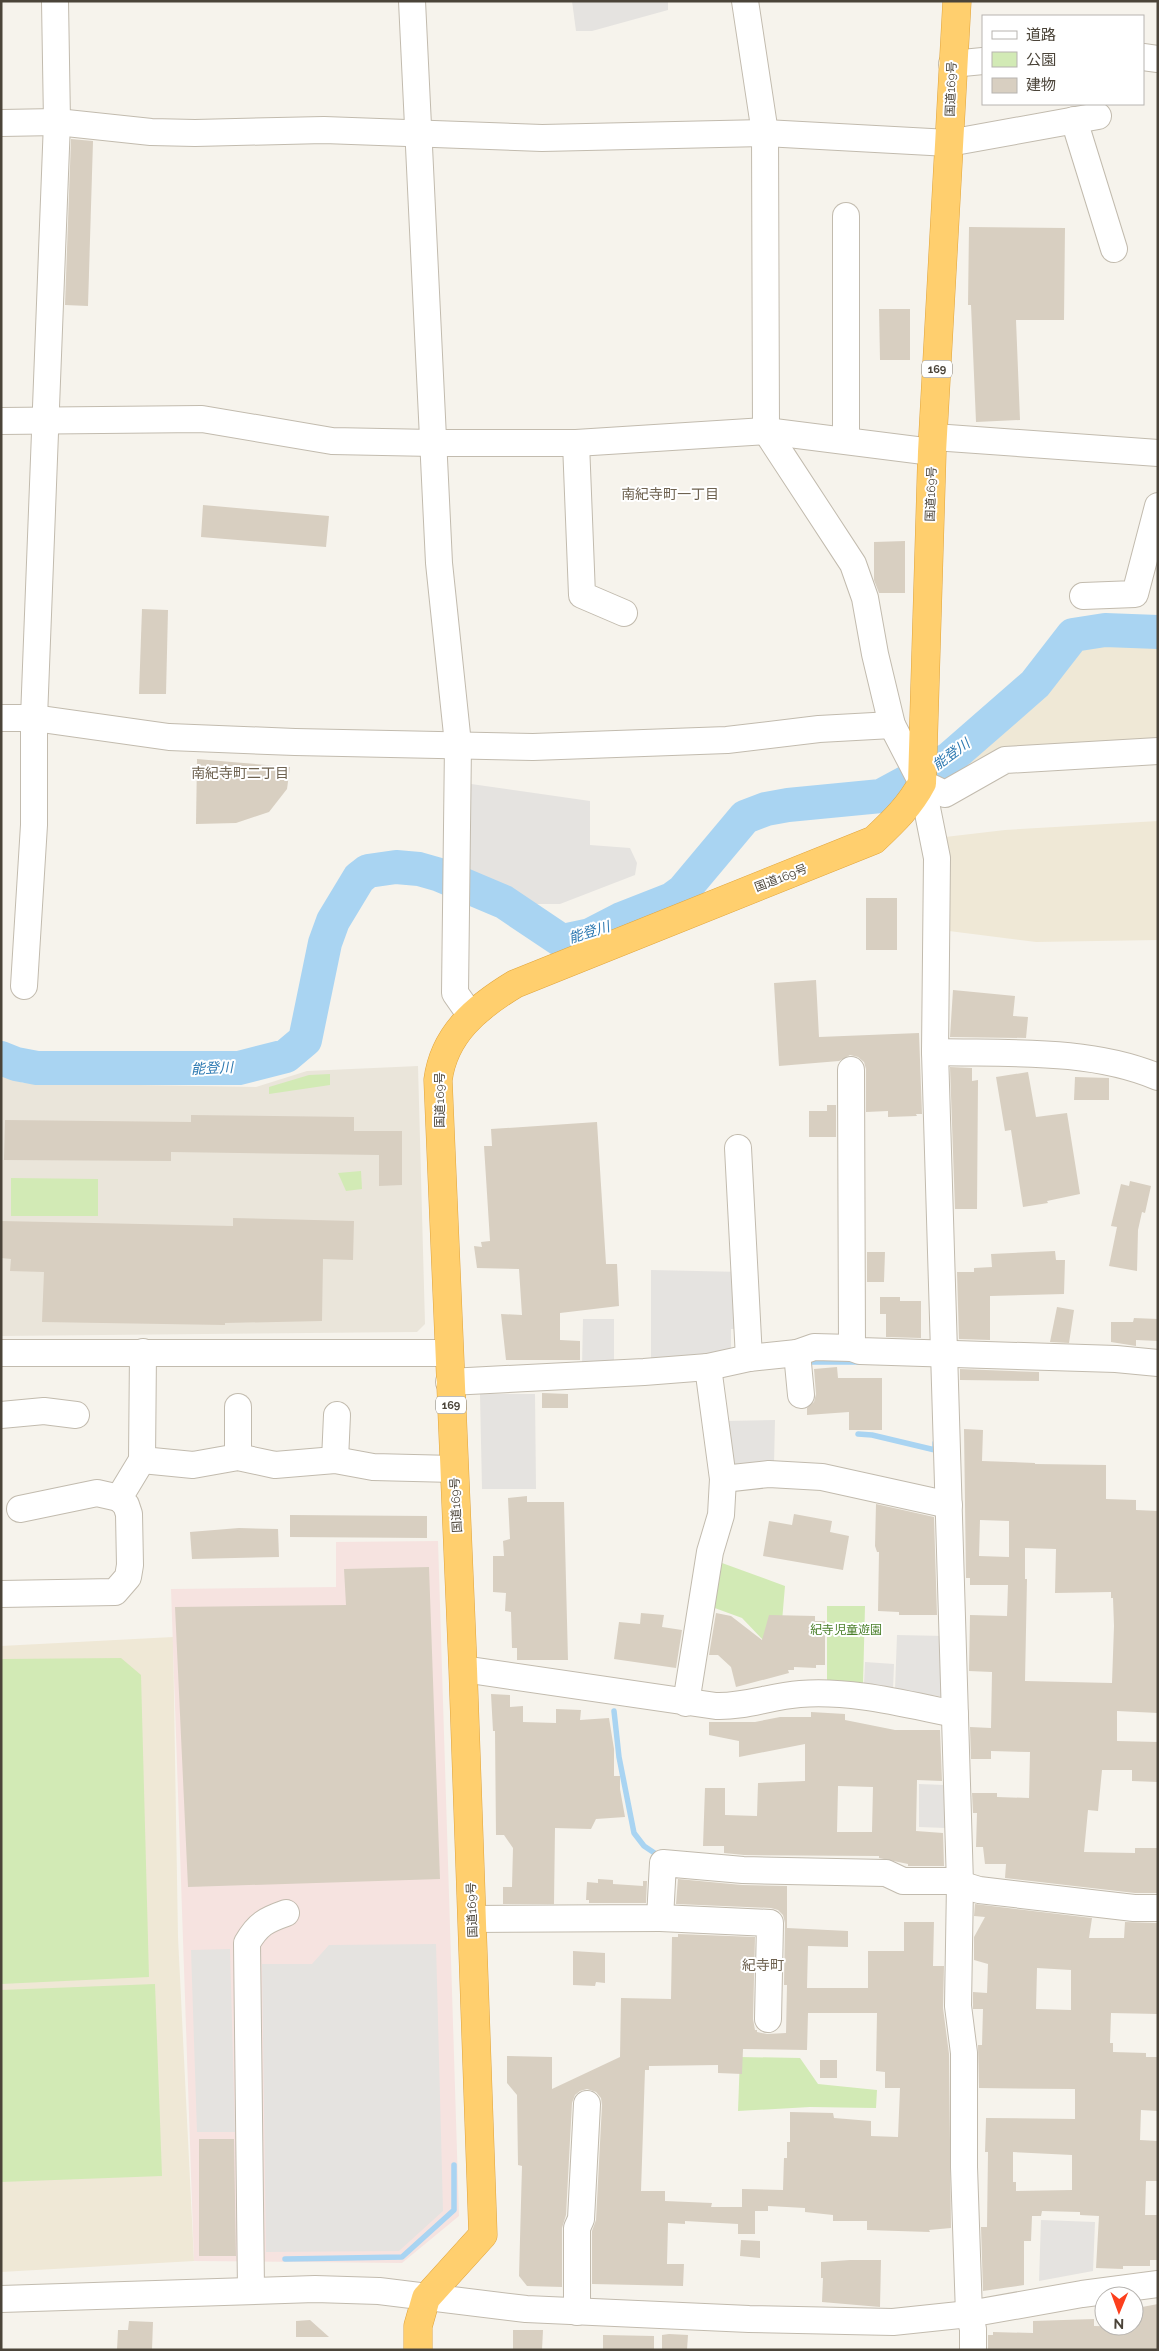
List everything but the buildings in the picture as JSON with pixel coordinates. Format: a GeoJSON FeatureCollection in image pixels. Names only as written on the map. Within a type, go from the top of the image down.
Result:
{"type":"FeatureCollection","features":[{"type":"Feature","properties":{"kind":"highway","name":"国道169号"},"geometry":{"type":"LineString","coordinates":[[418,2350],[418,2326],[426,2298],[483,2235],[463,1669],[438,1080],[440,1062],[448,1045],[471,1016],[488,1000],[515,984],[874,840],[902,813],[922,783],[933,444],[952,64],[957,1]]}},
{"type":"Feature","properties":{"kind":"street"},"geometry":{"type":"LineString","coordinates":[[24,986],[34,825],[34,718],[47,421],[57,122],[55,1]]}},
{"type":"Feature","properties":{"kind":"street"},"geometry":{"type":"LineString","coordinates":[[412,1],[439,563],[458,744],[455,993],[471,1016]]}},
{"type":"Feature","properties":{"kind":"street"},"geometry":{"type":"LineString","coordinates":[[745,1],[765,133],[766,430],[853,564],[865,598],[875,654],[892,725],[922,783],[937,858],[935,1052],[960,1884],[958,2006],[964,2053],[964,2167],[969,2314],[973,2329],[973,2350]]}},
{"type":"Feature","properties":{"kind":"street"},"geometry":{"type":"LineString","coordinates":[[1144,57],[1158,59]]}},
{"type":"Feature","properties":{"kind":"street"},"geometry":{"type":"LineString","coordinates":[[952,64],[982,61]]}},
{"type":"Feature","properties":{"kind":"street"},"geometry":{"type":"LineString","coordinates":[[1,123],[57,122],[168,132],[324,130],[542,138],[765,133],[949,143],[1086,118],[1114,249]]}},
{"type":"Feature","properties":{"kind":"street"},"geometry":{"type":"LineString","coordinates":[[846,216],[846,440]]}},
{"type":"Feature","properties":{"kind":"street"},"geometry":{"type":"LineString","coordinates":[[1,420],[202,419],[332,441],[433,443],[576,443],[766,430],[846,440],[1158,453]]}},
{"type":"Feature","properties":{"kind":"street"},"geometry":{"type":"LineString","coordinates":[[576,443],[582,595],[624,613]]}},
{"type":"Feature","properties":{"kind":"street"},"geometry":{"type":"LineString","coordinates":[[1083,596],[1134,594],[1158,506]]}},
{"type":"Feature","properties":{"kind":"street"},"geometry":{"type":"LineString","coordinates":[[1,718],[34,718],[169,736],[295,742],[533,747],[727,740],[819,729],[892,725]]}},
{"type":"Feature","properties":{"kind":"street"},"geometry":{"type":"LineString","coordinates":[[922,783],[945,794],[1006,760],[1158,751]]}},
{"type":"Feature","properties":{"kind":"street"},"geometry":{"type":"LineString","coordinates":[[935,1052],[1056,1056],[1118,1062],[1158,1077]]}},
{"type":"Feature","properties":{"kind":"street"},"geometry":{"type":"LineString","coordinates":[[851,1070],[852,1348]]}},
{"type":"Feature","properties":{"kind":"street"},"geometry":{"type":"LineString","coordinates":[[738,1148],[749,1358]]}},
{"type":"Feature","properties":{"kind":"street"},"geometry":{"type":"LineString","coordinates":[[450,1382],[644,1372],[708,1366],[749,1358],[797,1353],[814,1347],[943,1355],[1116,1359],[1158,1363]]}},
{"type":"Feature","properties":{"kind":"street"},"geometry":{"type":"LineString","coordinates":[[119,1498],[142,1460],[143,1352]]}},
{"type":"Feature","properties":{"kind":"street"},"geometry":{"type":"LineString","coordinates":[[1,1353],[449,1353]]}},
{"type":"Feature","properties":{"kind":"street"},"geometry":{"type":"LineString","coordinates":[[797,1353],[801,1395]]}},
{"type":"Feature","properties":{"kind":"street"},"geometry":{"type":"LineString","coordinates":[[686,1703],[710,1552],[721,1515],[723,1479],[708,1366]]}},
{"type":"Feature","properties":{"kind":"street"},"geometry":{"type":"LineString","coordinates":[[238,1407],[238,1457]]}},
{"type":"Feature","properties":{"kind":"street"},"geometry":{"type":"LineString","coordinates":[[1,1415],[44,1411],[76,1415]]}},
{"type":"Feature","properties":{"kind":"street"},"geometry":{"type":"LineString","coordinates":[[335,1460],[337,1415]]}},
{"type":"Feature","properties":{"kind":"street"},"geometry":{"type":"LineString","coordinates":[[142,1460],[193,1465],[238,1457],[276,1465],[335,1460],[373,1467],[454,1469]]}},
{"type":"Feature","properties":{"kind":"street"},"geometry":{"type":"LineString","coordinates":[[723,1479],[769,1474],[822,1477],[949,1505]]}},
{"type":"Feature","properties":{"kind":"street"},"geometry":{"type":"LineString","coordinates":[[1,1594],[115,1592],[128,1577],[130,1565],[129,1514],[126,1505],[119,1498],[97,1493],[20,1510]]}},
{"type":"Feature","properties":{"kind":"street"},"geometry":{"type":"LineString","coordinates":[[463,1669],[686,1703],[735,1706],[798,1694],[842,1693],[955,1714]]}},
{"type":"Feature","properties":{"kind":"street"},"geometry":{"type":"LineString","coordinates":[[660,1918],[663,1862],[742,1870],[886,1873],[903,1880],[950,1881],[979,1890],[1134,1908],[1158,1908]]}},
{"type":"Feature","properties":{"kind":"street"},"geometry":{"type":"LineString","coordinates":[[251,2290],[255,2051],[247,1943],[256,1928],[272,1918],[286,1913]]}},
{"type":"Feature","properties":{"kind":"street"},"geometry":{"type":"LineString","coordinates":[[472,1919],[660,1918],[770,1923],[768,2019]]}},
{"type":"Feature","properties":{"kind":"street"},"geometry":{"type":"LineString","coordinates":[[576,2312],[577,2228],[581,2219],[587,2104]]}},
{"type":"Feature","properties":{"kind":"street"},"geometry":{"type":"LineString","coordinates":[[1,2298],[315,2289],[379,2291],[526,2309],[576,2312],[749,2319],[893,2322],[969,2314],[1082,2294],[1158,2284]]}},
{"type":"Feature","properties":{"kind":"shaded area"},"geometry":{"type":"Polygon","coordinates":[[[572,1],[668,1],[668,10],[592,31],[576,31],[572,1]]]}},
{"type":"Feature","properties":{"kind":"shaded area"},"geometry":{"type":"Polygon","coordinates":[[[1102,637],[1158,647],[1158,744],[943,782],[942,766],[1033,689],[1047,685],[1075,644],[1102,637]]]}},
{"type":"Feature","properties":{"kind":"shaded area"},"geometry":{"type":"Polygon","coordinates":[[[464,783],[590,801],[590,845],[630,848],[637,863],[635,875],[560,904],[535,904],[460,875],[464,783]]]}},
{"type":"Feature","properties":{"kind":"shaded area"},"geometry":{"type":"Polygon","coordinates":[[[1158,821],[1158,940],[1036,942],[949,931],[945,837],[1005,830],[1158,821]]]}},
{"type":"Feature","properties":{"kind":"shaded area"},"geometry":{"type":"Polygon","coordinates":[[[418,1066],[425,1324],[417,1332],[1,1336],[1,1073],[23,1083],[256,1087],[307,1071],[418,1066]]]}},
{"type":"Feature","properties":{"kind":"shaded area"},"geometry":{"type":"Polygon","coordinates":[[[651,1270],[743,1272],[744,1329],[731,1329],[731,1356],[651,1366],[651,1270]]]}},
{"type":"Feature","properties":{"kind":"shaded area"},"geometry":{"type":"Polygon","coordinates":[[[583,1319],[614,1319],[614,1368],[582,1368],[583,1319]]]}},
{"type":"Feature","properties":{"kind":"shaded area"},"geometry":{"type":"Polygon","coordinates":[[[480,1394],[535,1394],[536,1489],[482,1489],[480,1394]]]}},
{"type":"Feature","properties":{"kind":"shaded area"},"geometry":{"type":"Polygon","coordinates":[[[775,1420],[774,1464],[737,1467],[728,1460],[726,1421],[775,1420]]]}},
{"type":"Feature","properties":{"kind":"shaded area"},"geometry":{"type":"Polygon","coordinates":[[[438,1541],[459,2216],[402,2263],[194,2261],[171,1589],[336,1587],[336,1542],[438,1541]]]}},
{"type":"Feature","properties":{"kind":"shaded area"},"geometry":{"type":"Polygon","coordinates":[[[897,1635],[945,1636],[946,1697],[895,1690],[897,1635]]]}},
{"type":"Feature","properties":{"kind":"shaded area"},"geometry":{"type":"Polygon","coordinates":[[[173,1637],[178,1937],[194,2261],[1,2272],[1,1646],[173,1637]]]}},
{"type":"Feature","properties":{"kind":"shaded area"},"geometry":{"type":"Polygon","coordinates":[[[865,1662],[894,1664],[893,1690],[864,1685],[865,1662]]]}},
{"type":"Feature","properties":{"kind":"shaded area"},"geometry":{"type":"Polygon","coordinates":[[[919,1784],[945,1785],[946,1828],[919,1827],[919,1784]]]}},
{"type":"Feature","properties":{"kind":"shaded area"},"geometry":{"type":"Polygon","coordinates":[[[436,1944],[443,2211],[399,2251],[266,2252],[262,1964],[312,1964],[329,1945],[436,1944]]]}},
{"type":"Feature","properties":{"kind":"shaded area"},"geometry":{"type":"Polygon","coordinates":[[[230,1949],[235,2132],[197,2132],[191,1950],[230,1949]]]}},
{"type":"Feature","properties":{"kind":"shaded area"},"geometry":{"type":"Polygon","coordinates":[[[1041,2220],[1095,2222],[1093,2271],[1039,2281],[1041,2220]]]}},
{"type":"Feature","properties":{"kind":"green space"},"geometry":{"type":"Polygon","coordinates":[[[330,1074],[330,1085],[269,1094],[269,1087],[309,1075],[330,1074]]]}},
{"type":"Feature","properties":{"kind":"green space"},"geometry":{"type":"Polygon","coordinates":[[[361,1171],[362,1189],[346,1191],[338,1173],[361,1171]]]}},
{"type":"Feature","properties":{"kind":"green space"},"geometry":{"type":"Polygon","coordinates":[[[11,1178],[98,1179],[98,1216],[11,1216],[11,1178]]]}},
{"type":"Feature","properties":{"kind":"green space"},"geometry":{"type":"Polygon","coordinates":[[[722,1563],[785,1586],[780,1645],[764,1641],[742,1618],[712,1607],[722,1563]]]}},
{"type":"Feature","properties":{"kind":"green space","name":"紀寺児童遊園"},"geometry":{"type":"Polygon","coordinates":[[[827,1606],[865,1606],[863,1685],[827,1683],[827,1606]]]}},
{"type":"Feature","properties":{"kind":"green space"},"geometry":{"type":"Polygon","coordinates":[[[121,1658],[141,1675],[149,1977],[1,1984],[1,1659],[121,1658]]]}},
{"type":"Feature","properties":{"kind":"green space"},"geometry":{"type":"Polygon","coordinates":[[[155,1984],[162,2176],[1,2182],[1,1990],[155,1984]]]}},
{"type":"Feature","properties":{"kind":"green space"},"geometry":{"type":"Polygon","coordinates":[[[740,2057],[800,2058],[818,2084],[877,2090],[876,2108],[810,2107],[738,2111],[740,2057]]]}},
{"type":"Feature","properties":{"kind":"waterway","name":"能登川"},"geometry":{"type":"LineString","coordinates":[[1,1058],[16,1064],[37,1068],[239,1068],[286,1056],[305,1040],[325,943],[333,921],[359,878],[368,871],[396,867],[419,869],[440,875],[504,902],[562,941],[590,935],[621,919],[672,899],[683,891],[745,817],[766,809],[788,805],[881,796],[949,759],[1035,684],[1073,635],[1105,630],[1158,632]]}},
{"type":"Feature","properties":{"kind":"waterway"},"geometry":{"type":"LineString","coordinates":[[806,1362],[859,1362]]}},
{"type":"Feature","properties":{"kind":"waterway"},"geometry":{"type":"LineString","coordinates":[[858,1434],[872,1435],[935,1450],[935,1443]]}},
{"type":"Feature","properties":{"kind":"waterway"},"geometry":{"type":"LineString","coordinates":[[614,1711],[619,1757],[634,1833],[644,1846],[661,1855]]}},
{"type":"Feature","properties":{"kind":"waterway"},"geometry":{"type":"LineString","coordinates":[[285,2259],[402,2257],[454,2210],[454,2165]]}},
{"type":"Feature","properties":{"kind":"district","name":"南紀寺町一丁目"},"geometry":{"type":"Point","coordinates":[670,494]}},
{"type":"Feature","properties":{"kind":"district","name":"南紀寺町二丁目"},"geometry":{"type":"Point","coordinates":[240,773]}},
{"type":"Feature","properties":{"kind":"district","name":"紀寺町"},"geometry":{"type":"Point","coordinates":[763,1965]}}]}
